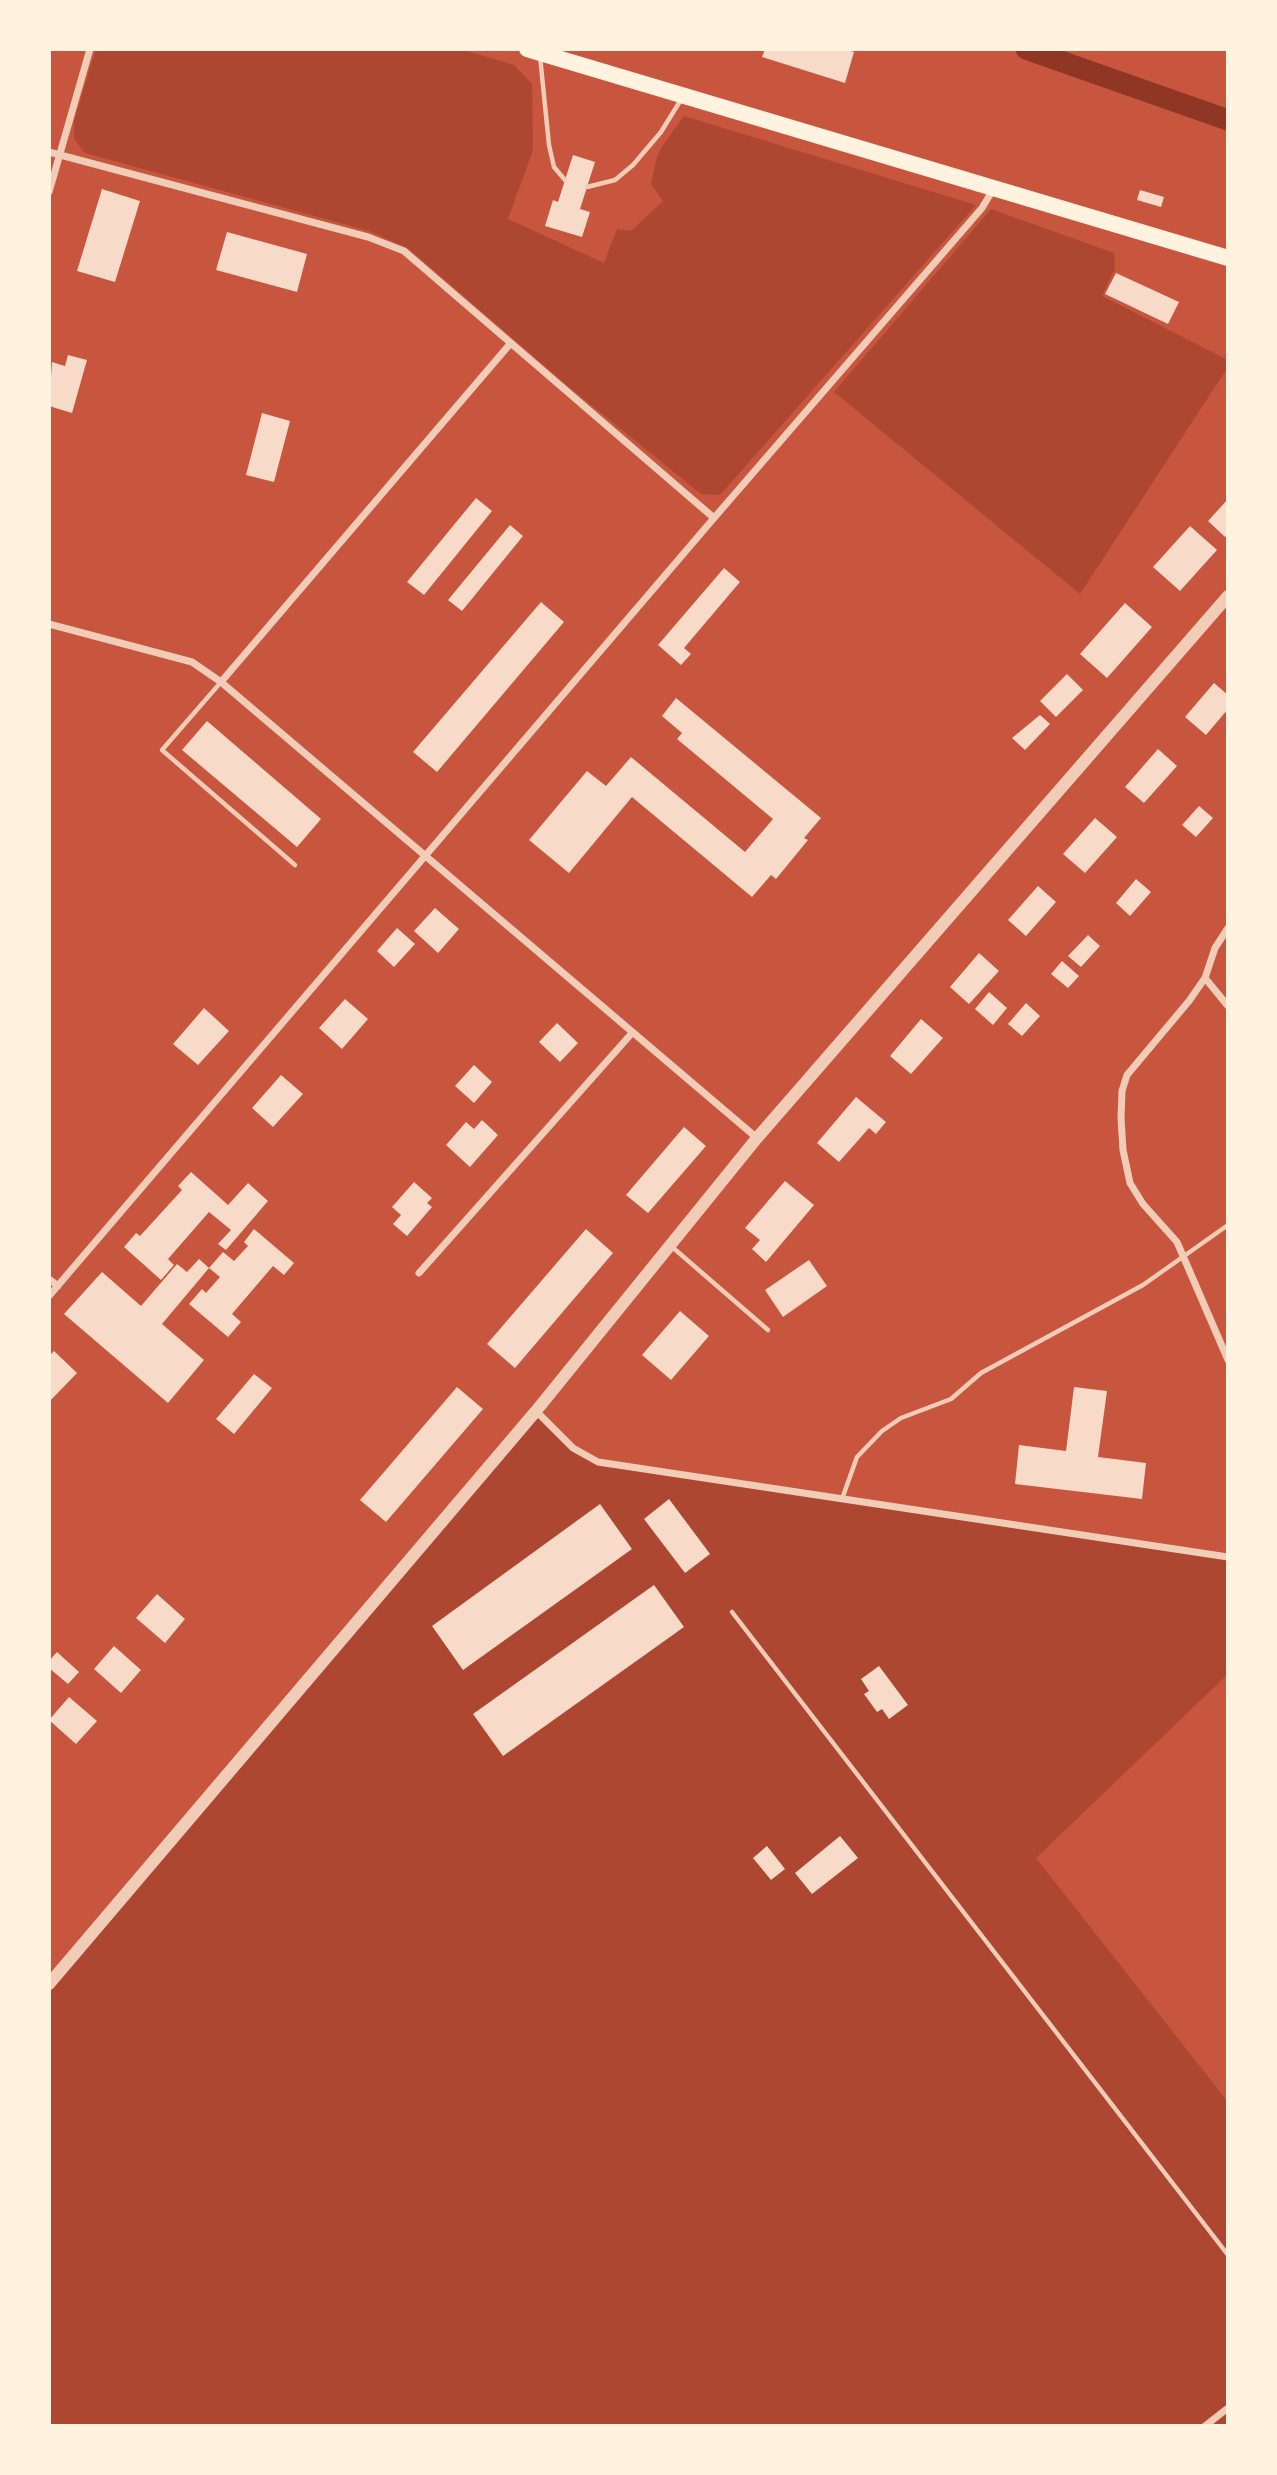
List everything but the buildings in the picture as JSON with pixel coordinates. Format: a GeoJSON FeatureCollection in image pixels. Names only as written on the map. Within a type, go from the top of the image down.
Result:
{"type":"FeatureCollection","features":[{"type":"Feature","properties":{"kind":"main road"},"geometry":{"type":"LineString","coordinates":[[536,50],[1228,258]]}},
{"type":"Feature","properties":{"kind":"street"},"geometry":{"type":"LineString","coordinates":[[49,192],[90,49]]}},
{"type":"Feature","properties":{"kind":"street"},"geometry":{"type":"LineString","coordinates":[[49,152],[368,237],[404,251],[714,518]]}},
{"type":"Feature","properties":{"kind":"street"},"geometry":{"type":"LineString","coordinates":[[49,1297],[424,856],[982,208],[994,188]]}},
{"type":"Feature","properties":{"kind":"street"},"geometry":{"type":"LineString","coordinates":[[221,682],[510,344]]}},
{"type":"Feature","properties":{"kind":"street"},"geometry":{"type":"LineString","coordinates":[[49,1984],[536,1411],[757,1138],[1228,596]]}},
{"type":"Feature","properties":{"kind":"street"},"geometry":{"type":"LineString","coordinates":[[49,624],[192,662],[221,682],[757,1138]]}},
{"type":"Feature","properties":{"kind":"street"},"geometry":{"type":"LineString","coordinates":[[1228,928],[1215,948],[1205,978],[1128,1075],[1122,1091],[1123,1150],[1130,1183],[1143,1204],[1177,1242],[1228,1360]]}},
{"type":"Feature","properties":{"kind":"street"},"geometry":{"type":"LineString","coordinates":[[1205,978],[1228,1006]]}},
{"type":"Feature","properties":{"kind":"street"},"geometry":{"type":"LineString","coordinates":[[419,1273],[632,1032]]}},
{"type":"Feature","properties":{"kind":"street"},"geometry":{"type":"LineString","coordinates":[[49,1279],[58,1286]]}},
{"type":"Feature","properties":{"kind":"street"},"geometry":{"type":"LineString","coordinates":[[536,1411],[573,1448],[598,1462],[1228,1557]]}},
{"type":"Feature","properties":{"kind":"street"},"geometry":{"type":"LineString","coordinates":[[1205,2426],[1228,2408]]}},
{"type":"Feature","properties":{"kind":"lane"},"geometry":{"type":"LineString","coordinates":[[536,50],[549,145],[554,167],[565,180]]}},
{"type":"Feature","properties":{"kind":"lane"},"geometry":{"type":"LineString","coordinates":[[587,187],[615,180],[633,165],[661,132],[684,94]]}},
{"type":"Feature","properties":{"kind":"lane"},"geometry":{"type":"LineString","coordinates":[[221,682],[162,750],[295,865]]}},
{"type":"Feature","properties":{"kind":"lane"},"geometry":{"type":"LineString","coordinates":[[842,1499],[857,1457],[882,1431],[901,1418],[951,1399],[981,1373],[1143,1285],[1228,1225]]}},
{"type":"Feature","properties":{"kind":"lane"},"geometry":{"type":"LineString","coordinates":[[670,1245],[768,1330]]}},
{"type":"Feature","properties":{"kind":"lane"},"geometry":{"type":"LineString","coordinates":[[732,1612],[1228,2255]]}},
{"type":"Feature","properties":{"kind":"shaded area"},"geometry":{"type":"Polygon","coordinates":[[[96,49],[460,49],[514,65],[532,84],[533,150],[508,219],[604,263],[617,229],[631,231],[663,201],[651,184],[656,160],[661,148],[684,116],[976,205],[720,495],[701,494],[569,387],[408,248],[369,231],[85,153],[74,139],[74,121],[96,49]]]}},
{"type":"Feature","properties":{"kind":"shaded area"},"geometry":{"type":"Polygon","coordinates":[[[991,209],[1114,253],[1115,269],[1102,296],[1228,360],[1228,367],[1080,594],[834,392],[991,209]]]}},
{"type":"Feature","properties":{"kind":"shaded area"},"geometry":{"type":"Polygon","coordinates":[[[536,1411],[573,1448],[598,1462],[1228,1557],[1228,1674],[1036,1858],[1228,2102],[1228,2426],[49,2426],[49,1983],[536,1411]]]}},
{"type":"Feature","properties":{"kind":"waterway"},"geometry":{"type":"LineString","coordinates":[[1026,49],[1228,120]]}}]}
